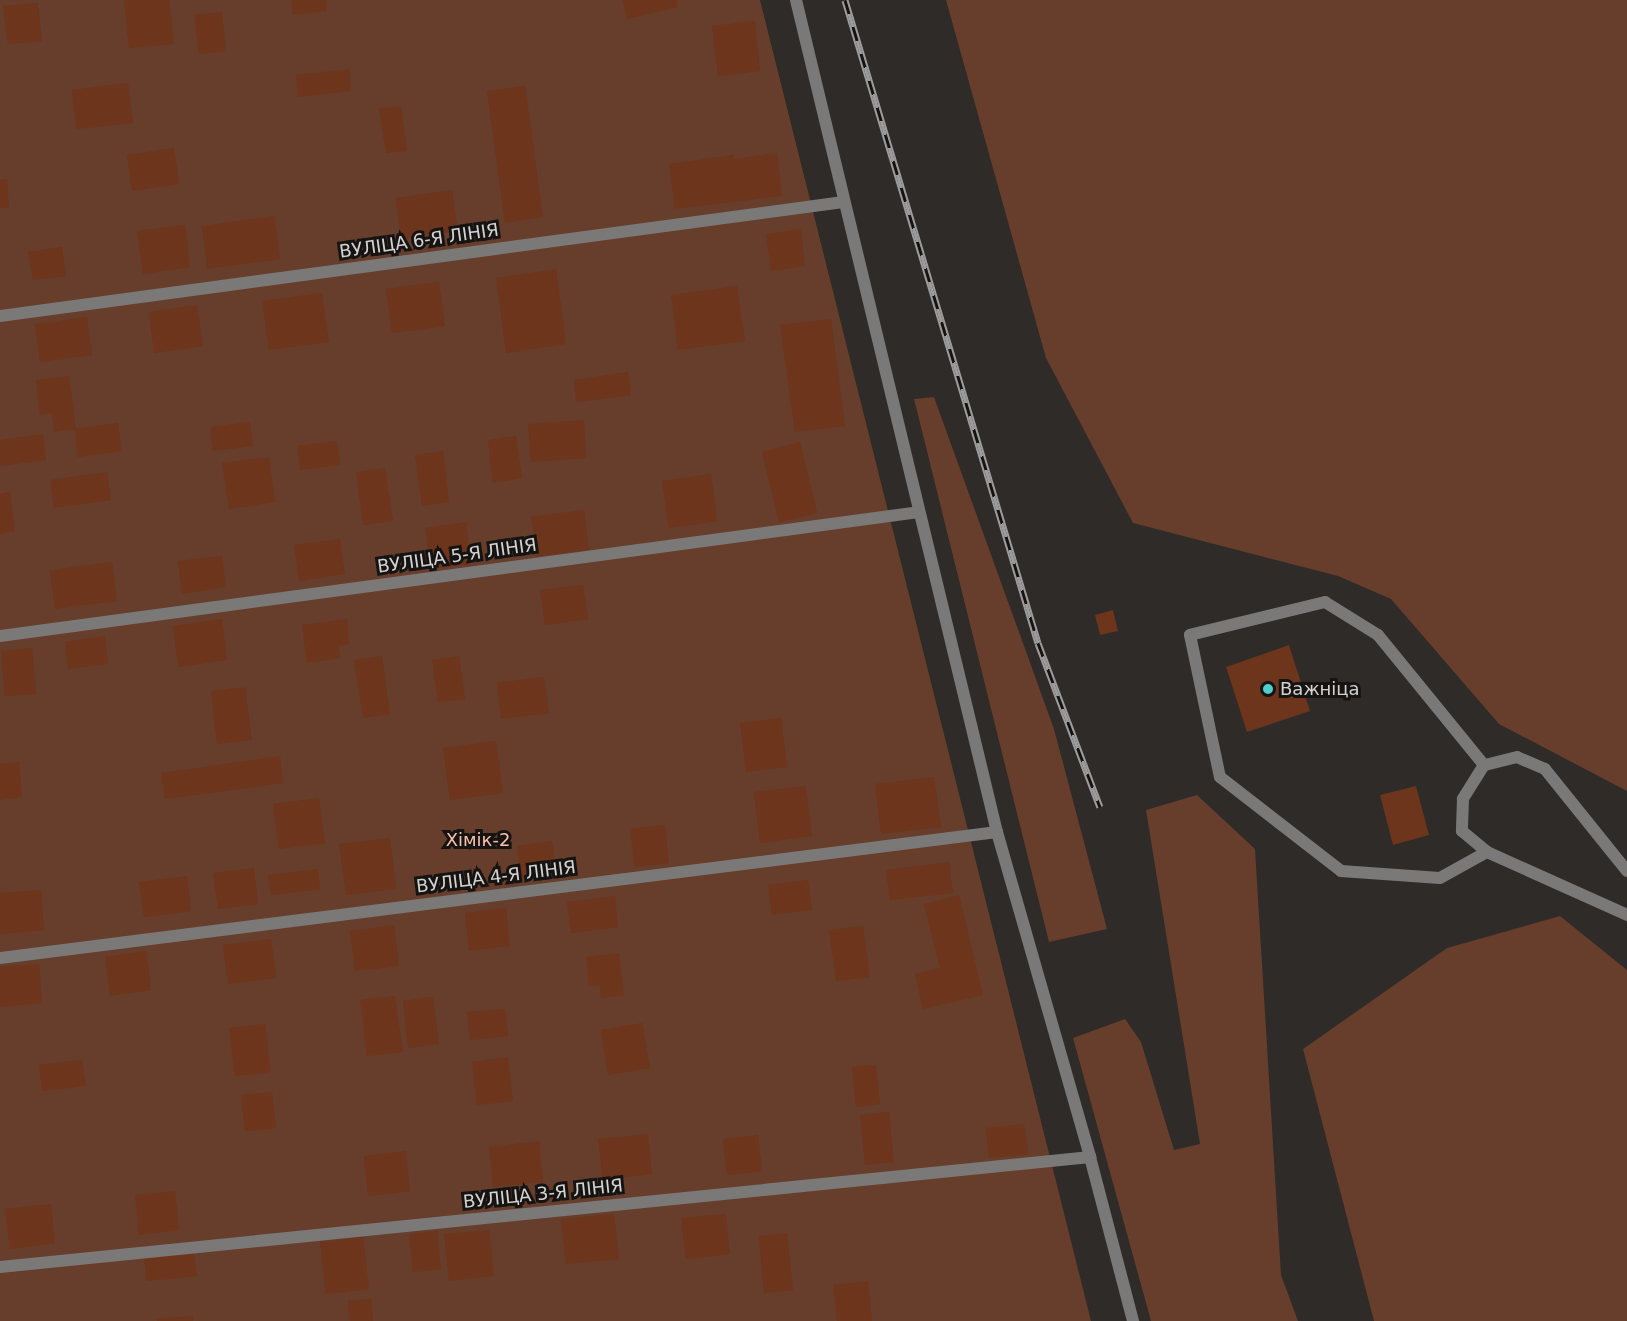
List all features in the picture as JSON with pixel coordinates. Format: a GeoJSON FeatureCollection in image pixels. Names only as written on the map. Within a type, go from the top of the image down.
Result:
{"type":"FeatureCollection","features":[{"type":"Feature","properties":{"kind":"street"},"geometry":{"type":"LineString","coordinates":[[796,0],[997,832],[1090,1157],[1133,1321]]}},
{"type":"Feature","properties":{"kind":"street","name":"ВУЛІЦА 6-Я ЛІНІЯ"},"geometry":{"type":"LineString","coordinates":[[0,316],[843,202]]}},
{"type":"Feature","properties":{"kind":"street","name":"ВУЛІЦА 5-Я ЛІНІЯ"},"geometry":{"type":"LineString","coordinates":[[0,636],[920,512]]}},
{"type":"Feature","properties":{"kind":"street"},"geometry":{"type":"LineString","coordinates":[[1484,765],[1378,635],[1325,602],[1190,634],[1220,777],[1341,871],[1440,878],[1486,852]]}},
{"type":"Feature","properties":{"kind":"street"},"geometry":{"type":"LineString","coordinates":[[1627,871],[1545,769],[1517,757],[1484,765],[1463,799],[1462,831],[1486,852],[1627,915]]}},
{"type":"Feature","properties":{"kind":"street","name":"ВУЛІЦА 4-Я ЛІНІЯ"},"geometry":{"type":"LineString","coordinates":[[0,958],[997,832]]}},
{"type":"Feature","properties":{"kind":"street","name":"ВУЛІЦА 3-Я ЛІНІЯ"},"geometry":{"type":"LineString","coordinates":[[0,1267],[1090,1157]]}},
{"type":"Feature","properties":{"kind":"green space","name":"Хімік-2"},"geometry":{"type":"Polygon","coordinates":[[[0,0],[760,0],[1091,1321],[0,1321],[0,0]]]}},
{"type":"Feature","properties":{"kind":"green space"},"geometry":{"type":"Polygon","coordinates":[[[946,0],[1627,0],[1627,791],[1499,724],[1391,599],[1338,576],[1133,523],[1046,358],[946,0]]]}},
{"type":"Feature","properties":{"kind":"green space"},"geometry":{"type":"Polygon","coordinates":[[[934,397],[1054,729],[1107,929],[1049,942],[914,399],[934,397]]]}},
{"type":"Feature","properties":{"kind":"green space"},"geometry":{"type":"Polygon","coordinates":[[[1197,795],[1255,849],[1281,1275],[1298,1321],[1151,1321],[1073,1038],[1125,1019],[1141,1042],[1174,1150],[1200,1144],[1146,810],[1197,795]]]}},
{"type":"Feature","properties":{"kind":"green space"},"geometry":{"type":"Polygon","coordinates":[[[1560,916],[1627,970],[1627,1321],[1374,1321],[1303,1049],[1447,948],[1560,916]]]}},
{"type":"Feature","properties":{"kind":"building"},"geometry":{"type":"Polygon","coordinates":[[[124,0],[169,0],[174,44],[129,48],[124,0]]]}},
{"type":"Feature","properties":{"kind":"building"},"geometry":{"type":"Polygon","coordinates":[[[291,0],[326,0],[327,11],[293,15],[291,0]]]}},
{"type":"Feature","properties":{"kind":"building"},"geometry":{"type":"Polygon","coordinates":[[[623,0],[677,0],[678,7],[627,19],[623,0]]]}},
{"type":"Feature","properties":{"kind":"building"},"geometry":{"type":"Polygon","coordinates":[[[38,3],[42,41],[8,44],[3,6],[38,3]]]}},
{"type":"Feature","properties":{"kind":"building"},"geometry":{"type":"Polygon","coordinates":[[[222,12],[226,51],[199,54],[194,15],[222,12]]]}},
{"type":"Feature","properties":{"kind":"building"},"geometry":{"type":"Polygon","coordinates":[[[755,21],[760,71],[718,76],[712,26],[755,21]]]}},
{"type":"Feature","properties":{"kind":"building"},"geometry":{"type":"Polygon","coordinates":[[[349,69],[351,91],[298,97],[296,75],[349,69]]]}},
{"type":"Feature","properties":{"kind":"building"},"geometry":{"type":"Polygon","coordinates":[[[128,83],[133,123],[76,129],[72,90],[128,83]]]}},
{"type":"Feature","properties":{"kind":"building"},"geometry":{"type":"Polygon","coordinates":[[[525,86],[543,217],[505,223],[487,91],[525,86]]]}},
{"type":"Feature","properties":{"kind":"building"},"geometry":{"type":"Polygon","coordinates":[[[401,106],[407,151],[386,153],[379,109],[401,106]]]}},
{"type":"Feature","properties":{"kind":"building"},"geometry":{"type":"Polygon","coordinates":[[[174,148],[179,184],[132,191],[127,155],[174,148]]]}},
{"type":"Feature","properties":{"kind":"building"},"geometry":{"type":"Polygon","coordinates":[[[777,153],[782,196],[675,209],[669,164],[734,155],[734,159],[777,153]]]}},
{"type":"Feature","properties":{"kind":"building"},"geometry":{"type":"Polygon","coordinates":[[[7,179],[9,208],[0,208],[0,180],[7,179]]]}},
{"type":"Feature","properties":{"kind":"building"},"geometry":{"type":"Polygon","coordinates":[[[452,190],[458,231],[401,239],[396,198],[452,190]]]}},
{"type":"Feature","properties":{"kind":"building"},"geometry":{"type":"Polygon","coordinates":[[[274,216],[280,259],[207,269],[202,226],[274,216]]]}},
{"type":"Feature","properties":{"kind":"building"},"geometry":{"type":"Polygon","coordinates":[[[185,225],[190,267],[143,274],[137,231],[185,225]]]}},
{"type":"Feature","properties":{"kind":"building"},"geometry":{"type":"Polygon","coordinates":[[[801,229],[805,266],[771,271],[766,234],[801,229]]]}},
{"type":"Feature","properties":{"kind":"building"},"geometry":{"type":"Polygon","coordinates":[[[62,247],[66,276],[33,280],[28,252],[62,247]]]}},
{"type":"Feature","properties":{"kind":"building"},"geometry":{"type":"Polygon","coordinates":[[[556,269],[566,344],[506,353],[496,278],[556,269]]]}},
{"type":"Feature","properties":{"kind":"building"},"geometry":{"type":"Polygon","coordinates":[[[439,282],[445,326],[392,333],[386,289],[439,282]]]}},
{"type":"Feature","properties":{"kind":"building"},"geometry":{"type":"Polygon","coordinates":[[[737,286],[745,341],[678,350],[671,295],[737,286]]]}},
{"type":"Feature","properties":{"kind":"building"},"geometry":{"type":"Polygon","coordinates":[[[322,293],[329,342],[269,350],[262,301],[322,293]]]}},
{"type":"Feature","properties":{"kind":"building"},"geometry":{"type":"Polygon","coordinates":[[[197,305],[203,346],[154,353],[149,312],[197,305]]]}},
{"type":"Feature","properties":{"kind":"building"},"geometry":{"type":"Polygon","coordinates":[[[87,317],[92,355],[40,362],[35,324],[87,317]]]}},
{"type":"Feature","properties":{"kind":"building"},"geometry":{"type":"Polygon","coordinates":[[[831,319],[845,426],[795,432],[780,325],[831,319]]]}},
{"type":"Feature","properties":{"kind":"building"},"geometry":{"type":"Polygon","coordinates":[[[628,372],[631,395],[576,402],[574,380],[628,372]]]}},
{"type":"Feature","properties":{"kind":"building"},"geometry":{"type":"Polygon","coordinates":[[[69,376],[76,429],[54,432],[52,413],[40,415],[36,380],[69,376]]]}},
{"type":"Feature","properties":{"kind":"building"},"geometry":{"type":"Polygon","coordinates":[[[584,420],[586,458],[531,462],[528,424],[584,420]]]}},
{"type":"Feature","properties":{"kind":"building"},"geometry":{"type":"Polygon","coordinates":[[[250,422],[253,446],[213,451],[210,427],[250,422]]]}},
{"type":"Feature","properties":{"kind":"building"},"geometry":{"type":"Polygon","coordinates":[[[118,423],[122,451],[78,457],[75,429],[118,423]]]}},
{"type":"Feature","properties":{"kind":"building"},"geometry":{"type":"Polygon","coordinates":[[[43,434],[46,460],[0,466],[0,440],[43,434]]]}},
{"type":"Feature","properties":{"kind":"building"},"geometry":{"type":"Polygon","coordinates":[[[516,436],[522,478],[493,483],[488,440],[516,436]]]}},
{"type":"Feature","properties":{"kind":"building"},"geometry":{"type":"Polygon","coordinates":[[[337,441],[340,465],[300,470],[297,446],[337,441]]]}},
{"type":"Feature","properties":{"kind":"building"},"geometry":{"type":"Polygon","coordinates":[[[800,442],[817,513],[779,522],[762,452],[800,442]]]}},
{"type":"Feature","properties":{"kind":"building"},"geometry":{"type":"Polygon","coordinates":[[[443,451],[449,502],[422,506],[415,455],[443,451]]]}},
{"type":"Feature","properties":{"kind":"building"},"geometry":{"type":"Polygon","coordinates":[[[269,457],[275,502],[229,509],[222,463],[269,457]]]}},
{"type":"Feature","properties":{"kind":"building"},"geometry":{"type":"Polygon","coordinates":[[[385,468],[393,521],[363,525],[356,472],[385,468]]]}},
{"type":"Feature","properties":{"kind":"building"},"geometry":{"type":"Polygon","coordinates":[[[107,472],[111,500],[54,508],[50,480],[107,472]]]}},
{"type":"Feature","properties":{"kind":"building"},"geometry":{"type":"Polygon","coordinates":[[[711,474],[717,521],[669,528],[662,481],[711,474]]]}},
{"type":"Feature","properties":{"kind":"building"},"geometry":{"type":"Polygon","coordinates":[[[10,492],[15,531],[0,534],[0,494],[10,492]]]}},
{"type":"Feature","properties":{"kind":"building"},"geometry":{"type":"Polygon","coordinates":[[[584,510],[589,550],[537,556],[531,517],[584,510]]]}},
{"type":"Feature","properties":{"kind":"building"},"geometry":{"type":"Polygon","coordinates":[[[466,522],[471,564],[431,569],[425,528],[466,522]]]}},
{"type":"Feature","properties":{"kind":"building"},"geometry":{"type":"Polygon","coordinates":[[[340,539],[345,574],[299,581],[294,545],[340,539]]]}},
{"type":"Feature","properties":{"kind":"building"},"geometry":{"type":"Polygon","coordinates":[[[222,556],[226,587],[182,594],[178,561],[222,556]]]}},
{"type":"Feature","properties":{"kind":"building"},"geometry":{"type":"Polygon","coordinates":[[[112,562],[117,601],[55,609],[50,570],[112,562]]]}},
{"type":"Feature","properties":{"kind":"building"},"geometry":{"type":"Polygon","coordinates":[[[583,585],[588,619],[545,625],[540,590],[583,585]]]}},
{"type":"Feature","properties":{"kind":"building"},"geometry":{"type":"Polygon","coordinates":[[[1113,610],[1118,631],[1100,635],[1095,615],[1113,610]]]}},
{"type":"Feature","properties":{"kind":"building"},"geometry":{"type":"Polygon","coordinates":[[[222,619],[227,660],[178,667],[173,626],[222,619]]]}},
{"type":"Feature","properties":{"kind":"building"},"geometry":{"type":"Polygon","coordinates":[[[347,619],[349,644],[338,646],[340,658],[307,663],[302,625],[347,619]]]}},
{"type":"Feature","properties":{"kind":"building"},"geometry":{"type":"Polygon","coordinates":[[[105,636],[108,664],[68,669],[65,642],[105,636]]]}},
{"type":"Feature","properties":{"kind":"building","name":"Важніца"},"geometry":{"type":"Polygon","coordinates":[[[1289,645],[1310,711],[1247,732],[1226,667],[1289,645]]]}},
{"type":"Feature","properties":{"kind":"building"},"geometry":{"type":"Polygon","coordinates":[[[32,648],[36,694],[5,696],[1,651],[32,648]]]}},
{"type":"Feature","properties":{"kind":"building"},"geometry":{"type":"Polygon","coordinates":[[[382,656],[390,714],[363,718],[354,660],[382,656]]]}},
{"type":"Feature","properties":{"kind":"building"},"geometry":{"type":"Polygon","coordinates":[[[459,656],[465,699],[438,702],[432,660],[459,656]]]}},
{"type":"Feature","properties":{"kind":"building"},"geometry":{"type":"Polygon","coordinates":[[[544,677],[549,713],[501,719],[497,683],[544,677]]]}},
{"type":"Feature","properties":{"kind":"building"},"geometry":{"type":"Polygon","coordinates":[[[245,687],[252,740],[217,744],[211,691],[245,687]]]}},
{"type":"Feature","properties":{"kind":"building"},"geometry":{"type":"Polygon","coordinates":[[[781,718],[787,767],[746,772],[740,723],[781,718]]]}},
{"type":"Feature","properties":{"kind":"building"},"geometry":{"type":"Polygon","coordinates":[[[496,741],[503,793],[450,800],[443,748],[496,741]]]}},
{"type":"Feature","properties":{"kind":"building"},"geometry":{"type":"Polygon","coordinates":[[[280,756],[283,783],[165,799],[161,773],[280,756]]]}},
{"type":"Feature","properties":{"kind":"building"},"geometry":{"type":"Polygon","coordinates":[[[19,762],[22,797],[0,800],[0,764],[19,762]]]}},
{"type":"Feature","properties":{"kind":"building"},"geometry":{"type":"Polygon","coordinates":[[[934,777],[941,827],[881,834],[875,784],[934,777]]]}},
{"type":"Feature","properties":{"kind":"building"},"geometry":{"type":"Polygon","coordinates":[[[806,786],[812,836],[760,843],[754,792],[806,786]]]}},
{"type":"Feature","properties":{"kind":"building"},"geometry":{"type":"Polygon","coordinates":[[[1416,786],[1429,835],[1393,845],[1380,795],[1416,786]]]}},
{"type":"Feature","properties":{"kind":"building"},"geometry":{"type":"Polygon","coordinates":[[[319,798],[325,843],[279,849],[273,804],[319,798]]]}},
{"type":"Feature","properties":{"kind":"building"},"geometry":{"type":"Polygon","coordinates":[[[665,825],[669,863],[635,867],[630,829],[665,825]]]}},
{"type":"Feature","properties":{"kind":"building"},"geometry":{"type":"Polygon","coordinates":[[[390,838],[396,889],[346,895],[339,844],[390,838]]]}},
{"type":"Feature","properties":{"kind":"building"},"geometry":{"type":"Polygon","coordinates":[[[552,841],[557,876],[521,880],[517,846],[552,841]]]}},
{"type":"Feature","properties":{"kind":"building"},"geometry":{"type":"Polygon","coordinates":[[[949,862],[953,893],[890,900],[886,870],[949,862]]]}},
{"type":"Feature","properties":{"kind":"building"},"geometry":{"type":"Polygon","coordinates":[[[254,868],[258,904],[218,909],[213,873],[254,868]]]}},
{"type":"Feature","properties":{"kind":"building"},"geometry":{"type":"Polygon","coordinates":[[[318,869],[320,889],[271,895],[268,875],[318,869]]]}},
{"type":"Feature","properties":{"kind":"building"},"geometry":{"type":"Polygon","coordinates":[[[187,876],[191,911],[144,917],[139,882],[187,876]]]}},
{"type":"Feature","properties":{"kind":"building"},"geometry":{"type":"Polygon","coordinates":[[[808,880],[812,910],[772,915],[768,885],[808,880]]]}},
{"type":"Feature","properties":{"kind":"building"},"geometry":{"type":"Polygon","coordinates":[[[41,890],[44,930],[0,934],[0,893],[41,890]]]}},
{"type":"Feature","properties":{"kind":"building"},"geometry":{"type":"Polygon","coordinates":[[[959,895],[983,995],[923,1009],[915,974],[940,968],[924,904],[959,895]]]}},
{"type":"Feature","properties":{"kind":"building"},"geometry":{"type":"Polygon","coordinates":[[[615,896],[618,927],[571,933],[567,902],[615,896]]]}},
{"type":"Feature","properties":{"kind":"building"},"geometry":{"type":"Polygon","coordinates":[[[506,908],[510,946],[469,951],[465,913],[506,908]]]}},
{"type":"Feature","properties":{"kind":"building"},"geometry":{"type":"Polygon","coordinates":[[[394,925],[399,966],[355,971],[350,931],[394,925]]]}},
{"type":"Feature","properties":{"kind":"building"},"geometry":{"type":"Polygon","coordinates":[[[863,926],[870,977],[836,981],[829,930],[863,926]]]}},
{"type":"Feature","properties":{"kind":"building"},"geometry":{"type":"Polygon","coordinates":[[[271,939],[276,978],[228,984],[223,945],[271,939]]]}},
{"type":"Feature","properties":{"kind":"building"},"geometry":{"type":"Polygon","coordinates":[[[146,951],[151,990],[110,996],[105,957],[146,951]]]}},
{"type":"Feature","properties":{"kind":"building"},"geometry":{"type":"Polygon","coordinates":[[[619,953],[624,995],[601,998],[600,985],[589,986],[586,957],[619,953]]]}},
{"type":"Feature","properties":{"kind":"building"},"geometry":{"type":"Polygon","coordinates":[[[39,964],[42,1003],[0,1007],[0,967],[39,964]]]}},
{"type":"Feature","properties":{"kind":"building"},"geometry":{"type":"Polygon","coordinates":[[[395,996],[403,1052],[367,1056],[360,1000],[395,996]]]}},
{"type":"Feature","properties":{"kind":"building"},"geometry":{"type":"Polygon","coordinates":[[[433,997],[439,1044],[408,1048],[403,1001],[433,997]]]}},
{"type":"Feature","properties":{"kind":"building"},"geometry":{"type":"Polygon","coordinates":[[[505,1009],[508,1036],[470,1040],[467,1012],[505,1009]]]}},
{"type":"Feature","properties":{"kind":"building"},"geometry":{"type":"Polygon","coordinates":[[[642,1023],[650,1068],[608,1075],[601,1030],[642,1023]]]}},
{"type":"Feature","properties":{"kind":"building"},"geometry":{"type":"Polygon","coordinates":[[[265,1024],[271,1072],[235,1076],[229,1028],[265,1024]]]}},
{"type":"Feature","properties":{"kind":"building"},"geometry":{"type":"Polygon","coordinates":[[[508,1057],[513,1101],[477,1105],[472,1062],[508,1057]]]}},
{"type":"Feature","properties":{"kind":"building"},"geometry":{"type":"Polygon","coordinates":[[[82,1060],[86,1086],[42,1091],[39,1065],[82,1060]]]}},
{"type":"Feature","properties":{"kind":"building"},"geometry":{"type":"Polygon","coordinates":[[[876,1065],[880,1104],[856,1107],[852,1067],[876,1065]]]}},
{"type":"Feature","properties":{"kind":"building"},"geometry":{"type":"Polygon","coordinates":[[[272,1092],[276,1128],[245,1131],[241,1095],[272,1092]]]}},
{"type":"Feature","properties":{"kind":"building"},"geometry":{"type":"Polygon","coordinates":[[[889,1112],[894,1162],[865,1165],[860,1115],[889,1112]]]}},
{"type":"Feature","properties":{"kind":"building"},"geometry":{"type":"Polygon","coordinates":[[[1024,1124],[1028,1154],[989,1158],[986,1128],[1024,1124]]]}},
{"type":"Feature","properties":{"kind":"building"},"geometry":{"type":"Polygon","coordinates":[[[648,1134],[652,1174],[603,1180],[598,1139],[648,1134]]]}},
{"type":"Feature","properties":{"kind":"building"},"geometry":{"type":"Polygon","coordinates":[[[758,1135],[762,1171],[727,1175],[723,1139],[758,1135]]]}},
{"type":"Feature","properties":{"kind":"building"},"geometry":{"type":"Polygon","coordinates":[[[539,1141],[543,1182],[493,1187],[489,1147],[539,1141]]]}},
{"type":"Feature","properties":{"kind":"building"},"geometry":{"type":"Polygon","coordinates":[[[406,1151],[410,1191],[368,1196],[364,1156],[406,1151]]]}},
{"type":"Feature","properties":{"kind":"building"},"geometry":{"type":"Polygon","coordinates":[[[175,1191],[179,1230],[139,1235],[135,1195],[175,1191]]]}},
{"type":"Feature","properties":{"kind":"building"},"geometry":{"type":"Polygon","coordinates":[[[51,1204],[55,1243],[10,1249],[5,1209],[51,1204]]]}},
{"type":"Feature","properties":{"kind":"building"},"geometry":{"type":"Polygon","coordinates":[[[614,1214],[619,1259],[566,1264],[561,1219],[614,1214]]]}},
{"type":"Feature","properties":{"kind":"building"},"geometry":{"type":"Polygon","coordinates":[[[726,1214],[730,1254],[686,1259],[681,1218],[726,1214]]]}},
{"type":"Feature","properties":{"kind":"building"},"geometry":{"type":"Polygon","coordinates":[[[489,1230],[494,1276],[449,1281],[444,1234],[489,1230]]]}},
{"type":"Feature","properties":{"kind":"building"},"geometry":{"type":"Polygon","coordinates":[[[437,1231],[441,1269],[413,1272],[409,1234],[437,1231]]]}},
{"type":"Feature","properties":{"kind":"building"},"geometry":{"type":"Polygon","coordinates":[[[787,1233],[793,1290],[764,1293],[759,1236],[787,1233]]]}},
{"type":"Feature","properties":{"kind":"building"},"geometry":{"type":"Polygon","coordinates":[[[363,1237],[369,1289],[326,1294],[320,1242],[363,1237]]]}},
{"type":"Feature","properties":{"kind":"building"},"geometry":{"type":"Polygon","coordinates":[[[194,1252],[197,1276],[147,1281],[144,1258],[194,1252]]]}},
{"type":"Feature","properties":{"kind":"building"},"geometry":{"type":"Polygon","coordinates":[[[868,1281],[872,1321],[837,1321],[833,1285],[868,1281]]]}},
{"type":"Feature","properties":{"kind":"building"},"geometry":{"type":"Polygon","coordinates":[[[371,1299],[373,1321],[350,1321],[348,1301],[371,1299]]]}},
{"type":"Feature","properties":{"kind":"building"},"geometry":{"type":"Polygon","coordinates":[[[193,1316],[193,1321],[157,1321],[157,1319],[193,1316]]]}},
{"type":"Feature","properties":{"kind":"railway"},"geometry":{"type":"LineString","coordinates":[[845,0],[1038,643],[1100,807]]}},
{"type":"Feature","properties":{"kind":"place","name":"Важніца"},"geometry":{"type":"Point","coordinates":[1268,689]}}]}
